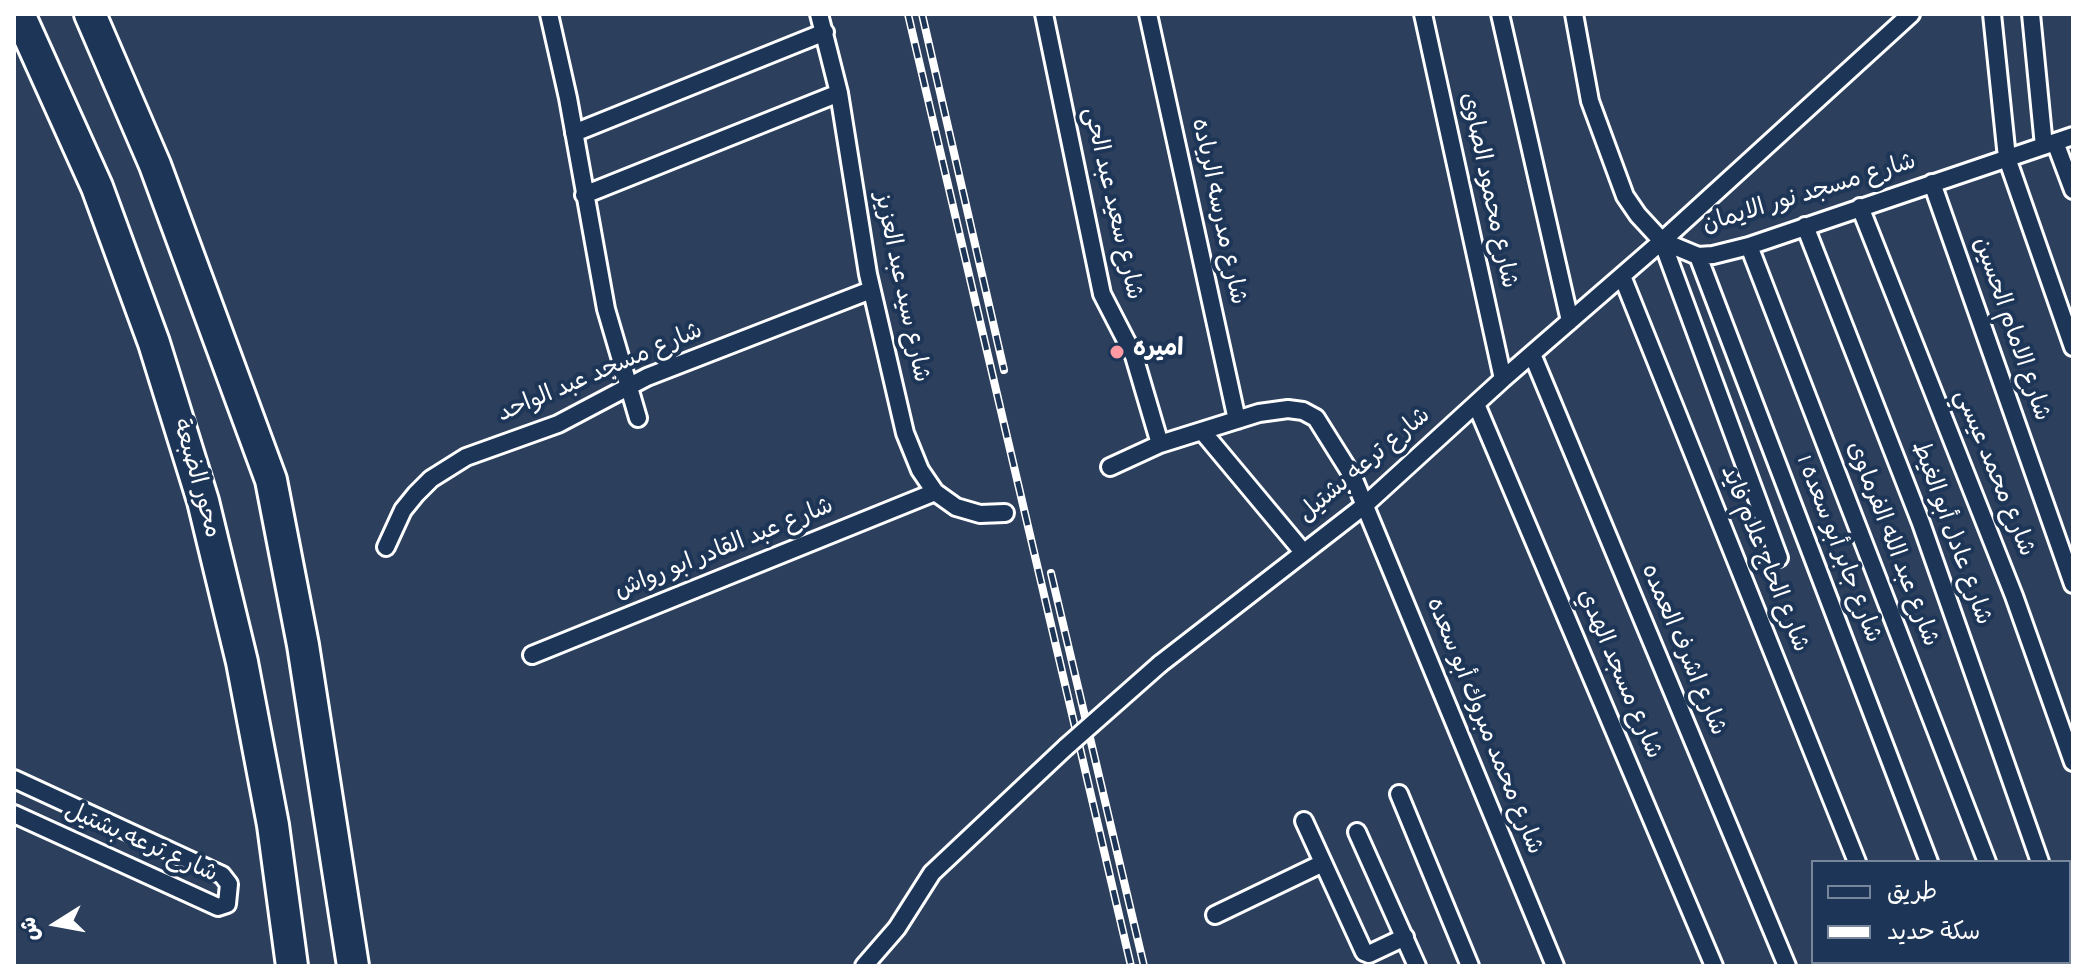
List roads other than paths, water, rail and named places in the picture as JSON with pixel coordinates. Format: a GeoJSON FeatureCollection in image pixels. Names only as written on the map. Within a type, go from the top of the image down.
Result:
{"type":"FeatureCollection","features":[{"type":"Feature","properties":{"kind":"highway","name":"محور الضبعة"},"geometry":{"type":"LineString","coordinates":[[19,14],[97,187],[154,343],[203,501],[248,692],[273,825],[292,966]]}},
{"type":"Feature","properties":{"kind":"highway"},"geometry":{"type":"LineString","coordinates":[[90,14],[155,165],[271,480],[303,645],[353,966]]}},
{"type":"Feature","properties":{"kind":"street"},"geometry":{"type":"LineString","coordinates":[[549,14],[606,309],[638,418]]}},
{"type":"Feature","properties":{"kind":"street","name":"شارع سيد عبد العزيز"},"geometry":{"type":"LineString","coordinates":[[819,14],[839,93],[871,290],[905,433],[920,470],[935,492]]}},
{"type":"Feature","properties":{"kind":"street","name":"شارع سعيد عبد الحى"},"geometry":{"type":"LineString","coordinates":[[1044,14],[1102,294],[1134,356],[1160,444]]}},
{"type":"Feature","properties":{"kind":"street","name":"شارع مدرسه الرياده"},"geometry":{"type":"LineString","coordinates":[[1148,14],[1237,420]]}},
{"type":"Feature","properties":{"kind":"street","name":"شارع محمود الصاوى"},"geometry":{"type":"LineString","coordinates":[[1423,14],[1503,379]]}},
{"type":"Feature","properties":{"kind":"street"},"geometry":{"type":"LineString","coordinates":[[1500,14],[1570,321]]}},
{"type":"Feature","properties":{"kind":"street","name":"شارع مسجد نور الايمان"},"geometry":{"type":"LineString","coordinates":[[1574,14],[1590,101],[1625,196],[1662,241],[1698,256],[1749,246],[2073,136]]}},
{"type":"Feature","properties":{"kind":"street","name":"شارع ترعه بشتيل"},"geometry":{"type":"LineString","coordinates":[[864,966],[897,928],[932,873],[1066,747],[1160,664],[1365,505],[1911,14]]}},
{"type":"Feature","properties":{"kind":"street"},"geometry":{"type":"LineString","coordinates":[[1992,14],[2007,158],[2073,347]]}},
{"type":"Feature","properties":{"kind":"street"},"geometry":{"type":"LineString","coordinates":[[2031,14],[2050,144],[2073,190]]}},
{"type":"Feature","properties":{"kind":"street"},"geometry":{"type":"LineString","coordinates":[[574,133],[825,32]]}},
{"type":"Feature","properties":{"kind":"street"},"geometry":{"type":"LineString","coordinates":[[584,195],[839,93]]}},
{"type":"Feature","properties":{"kind":"street","name":"شارع الامام الحسين"},"geometry":{"type":"LineString","coordinates":[[1932,183],[2073,584]]}},
{"type":"Feature","properties":{"kind":"street","name":"شارع محمد عيسي"},"geometry":{"type":"LineString","coordinates":[[1860,207],[2014,596],[2073,762]]}},
{"type":"Feature","properties":{"kind":"street","name":"شارع عادل أبو الغيط"},"geometry":{"type":"LineString","coordinates":[[1805,226],[1921,523],[2039,860]]}},
{"type":"Feature","properties":{"kind":"street"},"geometry":{"type":"LineString","coordinates":[[1662,241],[1779,558]]}},
{"type":"Feature","properties":{"kind":"street","name":"شارع عبد الله الفرماوى"},"geometry":{"type":"LineString","coordinates":[[1749,246],[1986,860]]}},
{"type":"Feature","properties":{"kind":"street","name":"شارع جابر أبو سعده 1"},"geometry":{"type":"LineString","coordinates":[[1698,256],[1928,860]]}},
{"type":"Feature","properties":{"kind":"street","name":"شارع الحاج علام فايد"},"geometry":{"type":"LineString","coordinates":[[1622,276],[1856,860]]}},
{"type":"Feature","properties":{"kind":"street","name":"شارع مسجد عبد الواحد"},"geometry":{"type":"LineString","coordinates":[[386,547],[403,510],[431,479],[466,457],[558,424],[628,387],[871,290]]}},
{"type":"Feature","properties":{"kind":"street","name":"شارع اشرف العمده"},"geometry":{"type":"LineString","coordinates":[[1532,354],[1787,966]]}},
{"type":"Feature","properties":{"kind":"street","name":"شارع مسجد الهدي"},"geometry":{"type":"LineString","coordinates":[[1476,404],[1714,966]]}},
{"type":"Feature","properties":{"kind":"street"},"geometry":{"type":"LineString","coordinates":[[1110,467],[1160,444],[1237,420],[1288,409],[1303,411],[1316,418],[1353,477],[1365,505]]}},
{"type":"Feature","properties":{"kind":"street"},"geometry":{"type":"LineString","coordinates":[[1202,431],[1303,552]]}},
{"type":"Feature","properties":{"kind":"street"},"geometry":{"type":"LineString","coordinates":[[935,492],[956,507],[980,514],[1005,513]]}},
{"type":"Feature","properties":{"kind":"street","name":"شارع عبد القادر ابو رواش"},"geometry":{"type":"LineString","coordinates":[[532,655],[935,492]]}},
{"type":"Feature","properties":{"kind":"street","name":"شارع محمد مبروك أبو سعده"},"geometry":{"type":"LineString","coordinates":[[1365,505],[1555,966]]}},
{"type":"Feature","properties":{"kind":"street","name":"شارع ترعه بشتيل"},"geometry":{"type":"LineString","coordinates":[[14,779],[222,875],[229,884],[227,904],[218,907],[14,814]]}},
{"type":"Feature","properties":{"kind":"street"},"geometry":{"type":"LineString","coordinates":[[1399,794],[1470,966]]}},
{"type":"Feature","properties":{"kind":"street"},"geometry":{"type":"LineString","coordinates":[[1304,821],[1365,954],[1405,937]]}},
{"type":"Feature","properties":{"kind":"street"},"geometry":{"type":"LineString","coordinates":[[1357,832],[1416,965]]}},
{"type":"Feature","properties":{"kind":"street"},"geometry":{"type":"LineString","coordinates":[[1215,915],[1323,863]]}},
{"type":"Feature","properties":{"kind":"railway"},"geometry":{"type":"LineString","coordinates":[[908,14],[1131,966]]}},
{"type":"Feature","properties":{"kind":"railway"},"geometry":{"type":"LineString","coordinates":[[922,14],[1004,370]]}},
{"type":"Feature","properties":{"kind":"railway"},"geometry":{"type":"LineString","coordinates":[[1051,573],[1144,966]]}},
{"type":"Feature","properties":{"kind":"place","name":"اميره"},"geometry":{"type":"Point","coordinates":[1117,352]}}]}
